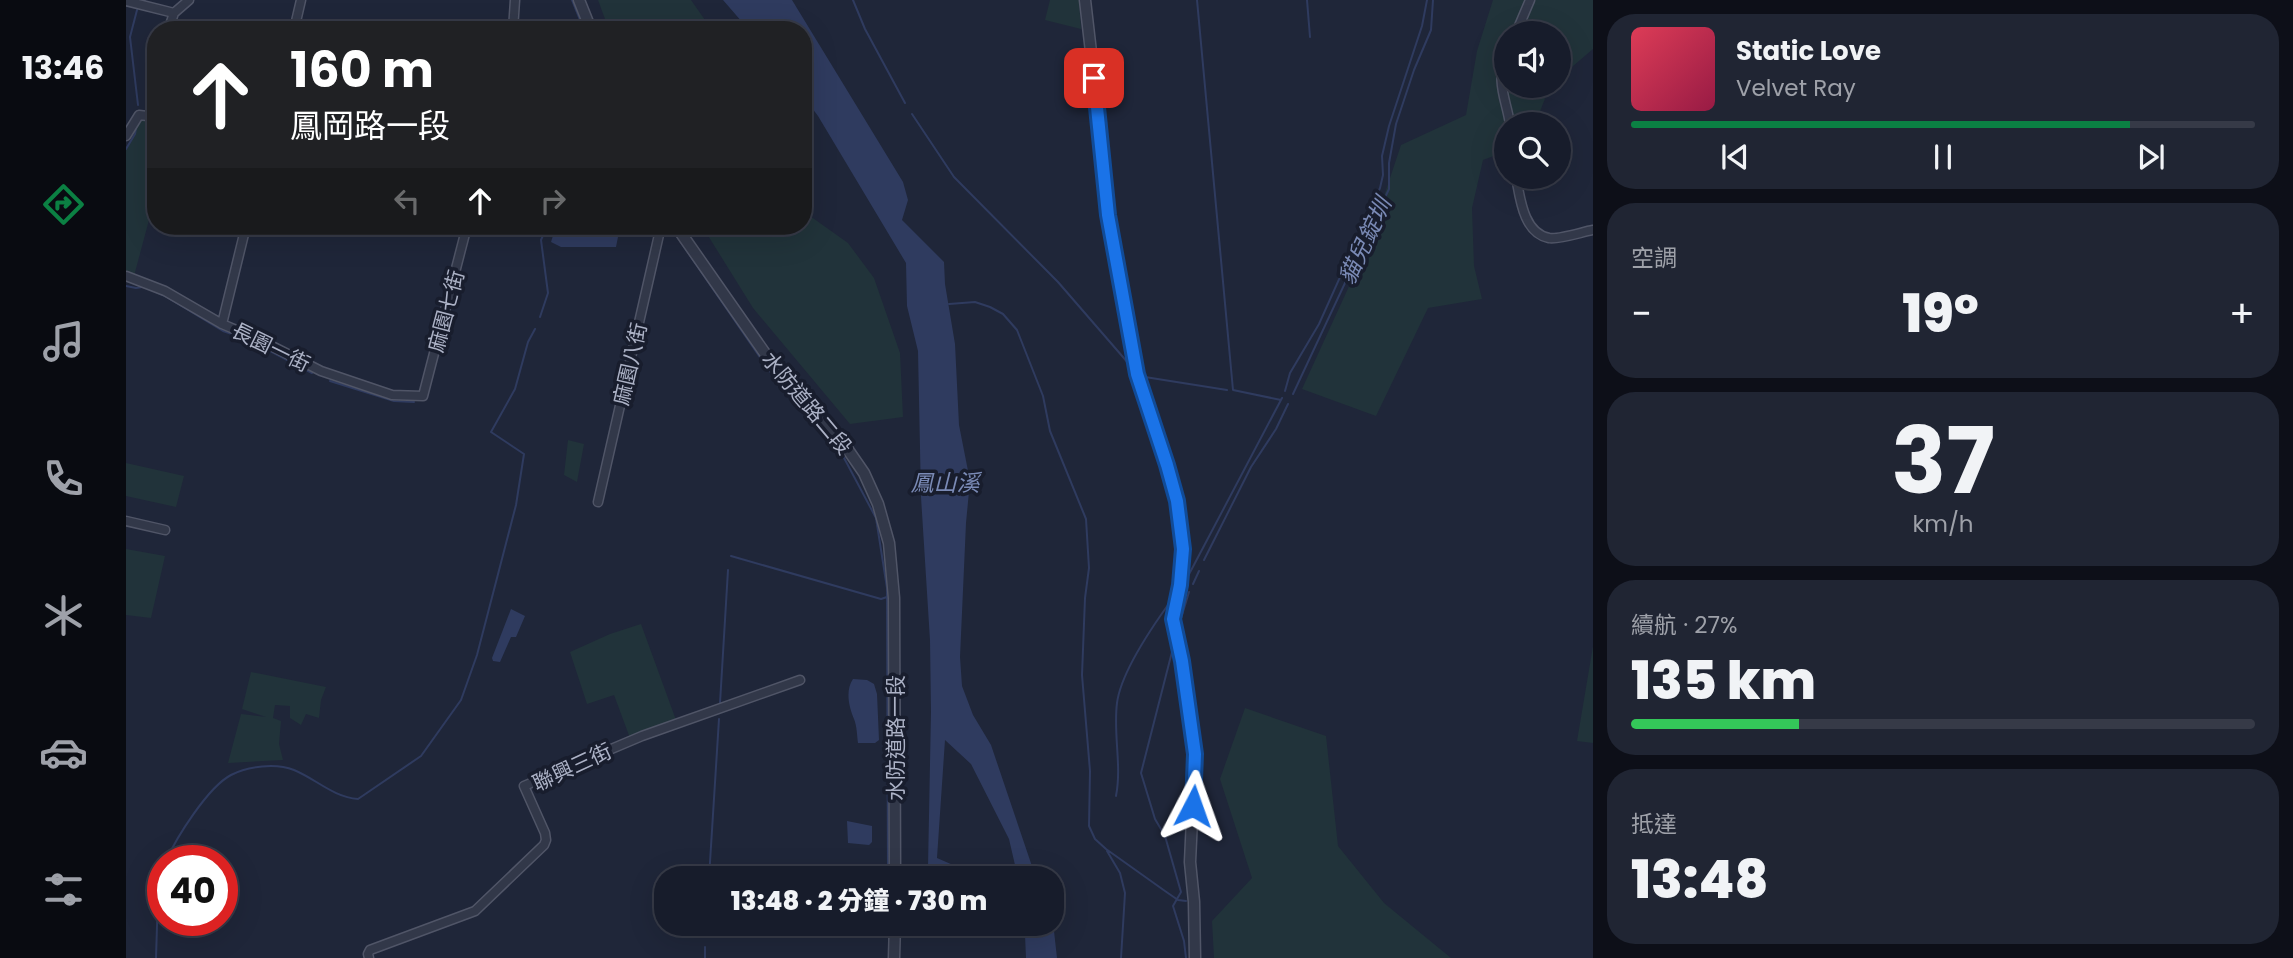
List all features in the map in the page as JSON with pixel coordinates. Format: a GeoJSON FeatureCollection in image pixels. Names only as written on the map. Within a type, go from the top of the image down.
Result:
{"type":"FeatureCollection","features":[{"type":"Feature","properties":{"kind":"street"},"geometry":{"type":"LineString","coordinates":[[170,21],[174,13],[189,0]]}},
{"type":"Feature","properties":{"kind":"street"},"geometry":{"type":"LineString","coordinates":[[296,21],[301,0]]}},
{"type":"Feature","properties":{"kind":"street"},"geometry":{"type":"LineString","coordinates":[[514,21],[515,0]]}},
{"type":"Feature","properties":{"kind":"street"},"geometry":{"type":"LineString","coordinates":[[579,0],[587,21]]}},
{"type":"Feature","properties":{"kind":"street"},"geometry":{"type":"LineString","coordinates":[[1085,0],[1104,156],[1108,215],[1115,256],[1137,374],[1177,501],[1183,549],[1180,585],[1173,619],[1182,661],[1195,754],[1190,862],[1195,958]]}},
{"type":"Feature","properties":{"kind":"street"},"geometry":{"type":"LineString","coordinates":[[1521,21],[1531,0]]}},
{"type":"Feature","properties":{"kind":"street"},"geometry":{"type":"LineString","coordinates":[[126,1],[174,13]]}},
{"type":"Feature","properties":{"kind":"street"},"geometry":{"type":"LineString","coordinates":[[126,136],[139,115],[147,116]]}},
{"type":"Feature","properties":{"kind":"street"},"geometry":{"type":"LineString","coordinates":[[1519,189],[1524,213],[1535,232],[1550,239],[1593,230]]}},
{"type":"Feature","properties":{"kind":"street"},"geometry":{"type":"LineString","coordinates":[[222,324],[244,235]]}},
{"type":"Feature","properties":{"kind":"street","name":"麻園七街"},"geometry":{"type":"LineString","coordinates":[[423,396],[465,235]]}},
{"type":"Feature","properties":{"kind":"street","name":"麻園八街"},"geometry":{"type":"LineString","coordinates":[[598,502],[659,235]]}},
{"type":"Feature","properties":{"kind":"street","name":"水防道路二段"},"geometry":{"type":"LineString","coordinates":[[682,235],[778,372],[844,444],[864,473],[878,504],[889,542],[894,598]]}},
{"type":"Feature","properties":{"kind":"street","name":"長園一街"},"geometry":{"type":"LineString","coordinates":[[126,276],[164,291],[222,324],[260,340],[321,372],[392,395],[423,396]]}},
{"type":"Feature","properties":{"kind":"street"},"geometry":{"type":"LineString","coordinates":[[126,521],[164,530]]}},
{"type":"Feature","properties":{"kind":"street","name":"水防道路一段"},"geometry":{"type":"LineString","coordinates":[[894,598],[895,866]]}},
{"type":"Feature","properties":{"kind":"street","name":"聯興三街"},"geometry":{"type":"LineString","coordinates":[[369,958],[370,950],[475,911],[544,845],[544,833],[524,786],[642,736],[800,680]]}},
{"type":"Feature","properties":{"kind":"street"},"geometry":{"type":"LineString","coordinates":[[894,958],[895,936]]}},
{"type":"Feature","properties":{"kind":"shaded area"},"geometry":{"type":"Polygon","coordinates":[[[598,0],[691,0],[706,21],[606,21],[598,0]]]}},
{"type":"Feature","properties":{"kind":"shaded area"},"geometry":{"type":"Polygon","coordinates":[[[1050,0],[1079,0],[1081,29],[1045,20],[1050,0]]]}},
{"type":"Feature","properties":{"kind":"shaded area"},"geometry":{"type":"Polygon","coordinates":[[[1493,0],[1593,0],[1593,49],[1571,68],[1571,21],[1494,21],[1494,98],[1545,98],[1540,112],[1494,112],[1494,156],[1483,160],[1472,208],[1474,266],[1482,299],[1428,308],[1376,416],[1302,389],[1367,247],[1401,145],[1466,115],[1477,51],[1493,0]]]}},
{"type":"Feature","properties":{"kind":"shaded area"},"geometry":{"type":"Polygon","coordinates":[[[143,116],[147,117],[147,228],[134,276],[126,272],[126,150],[143,116]]]}},
{"type":"Feature","properties":{"kind":"shaded area"},"geometry":{"type":"Polygon","coordinates":[[[812,217],[848,243],[874,278],[900,353],[903,417],[850,424],[753,308],[708,235],[812,235],[812,217]]]}},
{"type":"Feature","properties":{"kind":"shaded area"},"geometry":{"type":"Polygon","coordinates":[[[568,440],[584,444],[577,482],[564,475],[568,440]]]}},
{"type":"Feature","properties":{"kind":"shaded area"},"geometry":{"type":"Polygon","coordinates":[[[126,463],[184,476],[176,507],[126,496],[126,463]]]}},
{"type":"Feature","properties":{"kind":"shaded area"},"geometry":{"type":"Polygon","coordinates":[[[126,549],[165,556],[151,618],[126,615],[126,549]]]}},
{"type":"Feature","properties":{"kind":"shaded area"},"geometry":{"type":"Polygon","coordinates":[[[641,624],[676,720],[630,738],[614,695],[587,704],[570,652],[641,624]]]}},
{"type":"Feature","properties":{"kind":"shaded area"},"geometry":{"type":"Polygon","coordinates":[[[1593,646],[1593,743],[1577,741],[1593,646]]]}},
{"type":"Feature","properties":{"kind":"shaded area"},"geometry":{"type":"Polygon","coordinates":[[[251,672],[326,687],[319,718],[306,714],[301,725],[290,718],[290,706],[275,705],[273,718],[281,721],[279,744],[283,760],[228,763],[241,714],[266,717],[242,709],[251,672]]]}},
{"type":"Feature","properties":{"kind":"shaded area"},"geometry":{"type":"Polygon","coordinates":[[[1245,708],[1326,736],[1338,846],[1384,903],[1451,958],[1214,958],[1212,921],[1252,878],[1220,779],[1245,708]]]}},
{"type":"Feature","properties":{"kind":"water","name":"鳳山溪"},"geometry":{"type":"Polygon","coordinates":[[[723,0],[792,0],[805,21],[741,21],[723,0]]]}},
{"type":"Feature","properties":{"kind":"water","name":"鳳山溪"},"geometry":{"type":"Polygon","coordinates":[[[812,33],[903,182],[908,200],[902,220],[944,262],[955,344],[959,425],[970,481],[960,657],[962,686],[973,715],[991,745],[1032,866],[1015,866],[1009,839],[971,764],[945,740],[937,858],[955,866],[928,866],[930,640],[921,497],[918,351],[907,306],[906,263],[812,108],[812,33]]]}},
{"type":"Feature","properties":{"kind":"water"},"geometry":{"type":"Polygon","coordinates":[[[553,235],[618,237],[616,247],[561,247],[551,242],[553,235]]]}},
{"type":"Feature","properties":{"kind":"water"},"geometry":{"type":"Polygon","coordinates":[[[511,609],[525,616],[516,637],[511,637],[500,662],[493,661],[492,658],[511,609]]]}},
{"type":"Feature","properties":{"kind":"water"},"geometry":{"type":"Polygon","coordinates":[[[853,679],[867,680],[874,684],[879,740],[875,743],[858,743],[849,699],[853,679]]]}},
{"type":"Feature","properties":{"kind":"water"},"geometry":{"type":"Polygon","coordinates":[[[847,821],[872,826],[872,842],[869,845],[848,843],[847,821]]]}},
{"type":"Feature","properties":{"kind":"water"},"geometry":{"type":"Polygon","coordinates":[[[1025,936],[1055,936],[1057,958],[1026,958],[1025,936]]]}},
{"type":"Feature","properties":{"kind":"waterway"},"geometry":{"type":"LineString","coordinates":[[572,0],[580,21]]}},
{"type":"Feature","properties":{"kind":"waterway"},"geometry":{"type":"LineString","coordinates":[[853,0],[865,29],[905,103]]}},
{"type":"Feature","properties":{"kind":"waterway"},"geometry":{"type":"LineString","coordinates":[[1197,0],[1233,390],[1281,400]]}},
{"type":"Feature","properties":{"kind":"waterway"},"geometry":{"type":"LineString","coordinates":[[1307,0],[1310,37]]}},
{"type":"Feature","properties":{"kind":"waterway"},"geometry":{"type":"LineString","coordinates":[[1285,391],[1290,373],[1319,324],[1380,188],[1383,175],[1382,156],[1389,126],[1422,26],[1427,0]]}},
{"type":"Feature","properties":{"kind":"waterway","name":"貓兒錠圳"},"geometry":{"type":"LineString","coordinates":[[1293,394],[1389,189],[1389,163],[1396,124],[1431,30],[1433,0]]}},
{"type":"Feature","properties":{"kind":"waterway"},"geometry":{"type":"LineString","coordinates":[[137,10],[130,37],[138,105]]}},
{"type":"Feature","properties":{"kind":"waterway"},"geometry":{"type":"LineString","coordinates":[[912,114],[954,177],[1058,282],[1129,364]]}},
{"type":"Feature","properties":{"kind":"waterway"},"geometry":{"type":"LineString","coordinates":[[126,149],[136,128]]}},
{"type":"Feature","properties":{"kind":"waterway"},"geometry":{"type":"LineString","coordinates":[[540,317],[548,293],[541,240],[543,235]]}},
{"type":"Feature","properties":{"kind":"waterway"},"geometry":{"type":"LineString","coordinates":[[680,241],[773,376],[843,456],[876,518],[887,588],[888,866]]}},
{"type":"Feature","properties":{"kind":"waterway"},"geometry":{"type":"LineString","coordinates":[[126,286],[142,287]]}},
{"type":"Feature","properties":{"kind":"waterway"},"geometry":{"type":"LineString","coordinates":[[152,290],[223,331],[247,339],[312,373]]}},
{"type":"Feature","properties":{"kind":"waterway"},"geometry":{"type":"LineString","coordinates":[[949,304],[975,302],[990,307],[1003,314],[1017,330],[1043,396],[1050,431],[1086,519],[1089,568],[1082,675],[1090,771],[1089,826],[1095,839],[1106,849],[1178,900],[1186,901]]}},
{"type":"Feature","properties":{"kind":"waterway"},"geometry":{"type":"LineString","coordinates":[[174,845],[213,790],[231,775],[245,769],[262,766],[287,768],[341,795],[358,799],[421,756],[461,700],[477,655],[516,505],[524,454],[491,432],[515,389],[528,342],[535,329]]}},
{"type":"Feature","properties":{"kind":"waterway"},"geometry":{"type":"LineString","coordinates":[[1145,377],[1227,390]]}},
{"type":"Feature","properties":{"kind":"waterway"},"geometry":{"type":"LineString","coordinates":[[330,381],[394,401],[414,402]]}},
{"type":"Feature","properties":{"kind":"waterway"},"geometry":{"type":"LineString","coordinates":[[1186,580],[1282,398]]}},
{"type":"Feature","properties":{"kind":"waterway","name":"貓兒錠圳"},"geometry":{"type":"LineString","coordinates":[[1204,560],[1251,467],[1276,429],[1288,404]]}},
{"type":"Feature","properties":{"kind":"waterway"},"geometry":{"type":"LineString","coordinates":[[731,556],[881,599],[887,597]]}},
{"type":"Feature","properties":{"kind":"waterway"},"geometry":{"type":"LineString","coordinates":[[720,703],[728,570]]}},
{"type":"Feature","properties":{"kind":"waterway","name":"貓兒錠圳"},"geometry":{"type":"LineString","coordinates":[[1193,584],[1199,571]]}},
{"type":"Feature","properties":{"kind":"waterway","name":"貓兒錠圳"},"geometry":{"type":"LineString","coordinates":[[1179,625],[1189,592]]}},
{"type":"Feature","properties":{"kind":"waterway"},"geometry":{"type":"LineString","coordinates":[[1116,796],[1116,715],[1120,691],[1139,649],[1173,598]]}},
{"type":"Feature","properties":{"kind":"waterway","name":"貓兒錠圳"},"geometry":{"type":"LineString","coordinates":[[1174,644],[1141,773],[1155,819],[1165,836],[1181,892],[1173,906],[1184,941],[1186,958]]}},
{"type":"Feature","properties":{"kind":"waterway"},"geometry":{"type":"LineString","coordinates":[[710,866],[719,719]]}},
{"type":"Feature","properties":{"kind":"waterway"},"geometry":{"type":"LineString","coordinates":[[1107,851],[1120,873],[1125,893],[1121,958]]}},
{"type":"Feature","properties":{"kind":"waterway"},"geometry":{"type":"LineString","coordinates":[[156,958],[157,936]]}},
{"type":"Feature","properties":{"kind":"waterway"},"geometry":{"type":"LineString","coordinates":[[889,936],[889,953]]}},
{"type":"Feature","properties":{"kind":"waterway"},"geometry":{"type":"LineString","coordinates":[[705,947],[705,958]]}},
{"type":"Feature","properties":{"kind":"route"},"geometry":{"type":"LineString","coordinates":[[1094,78],[1108,215],[1137,374],[1177,501],[1183,549],[1180,585],[1173,619],[1182,661],[1195,754],[1193,806]]}}]}
